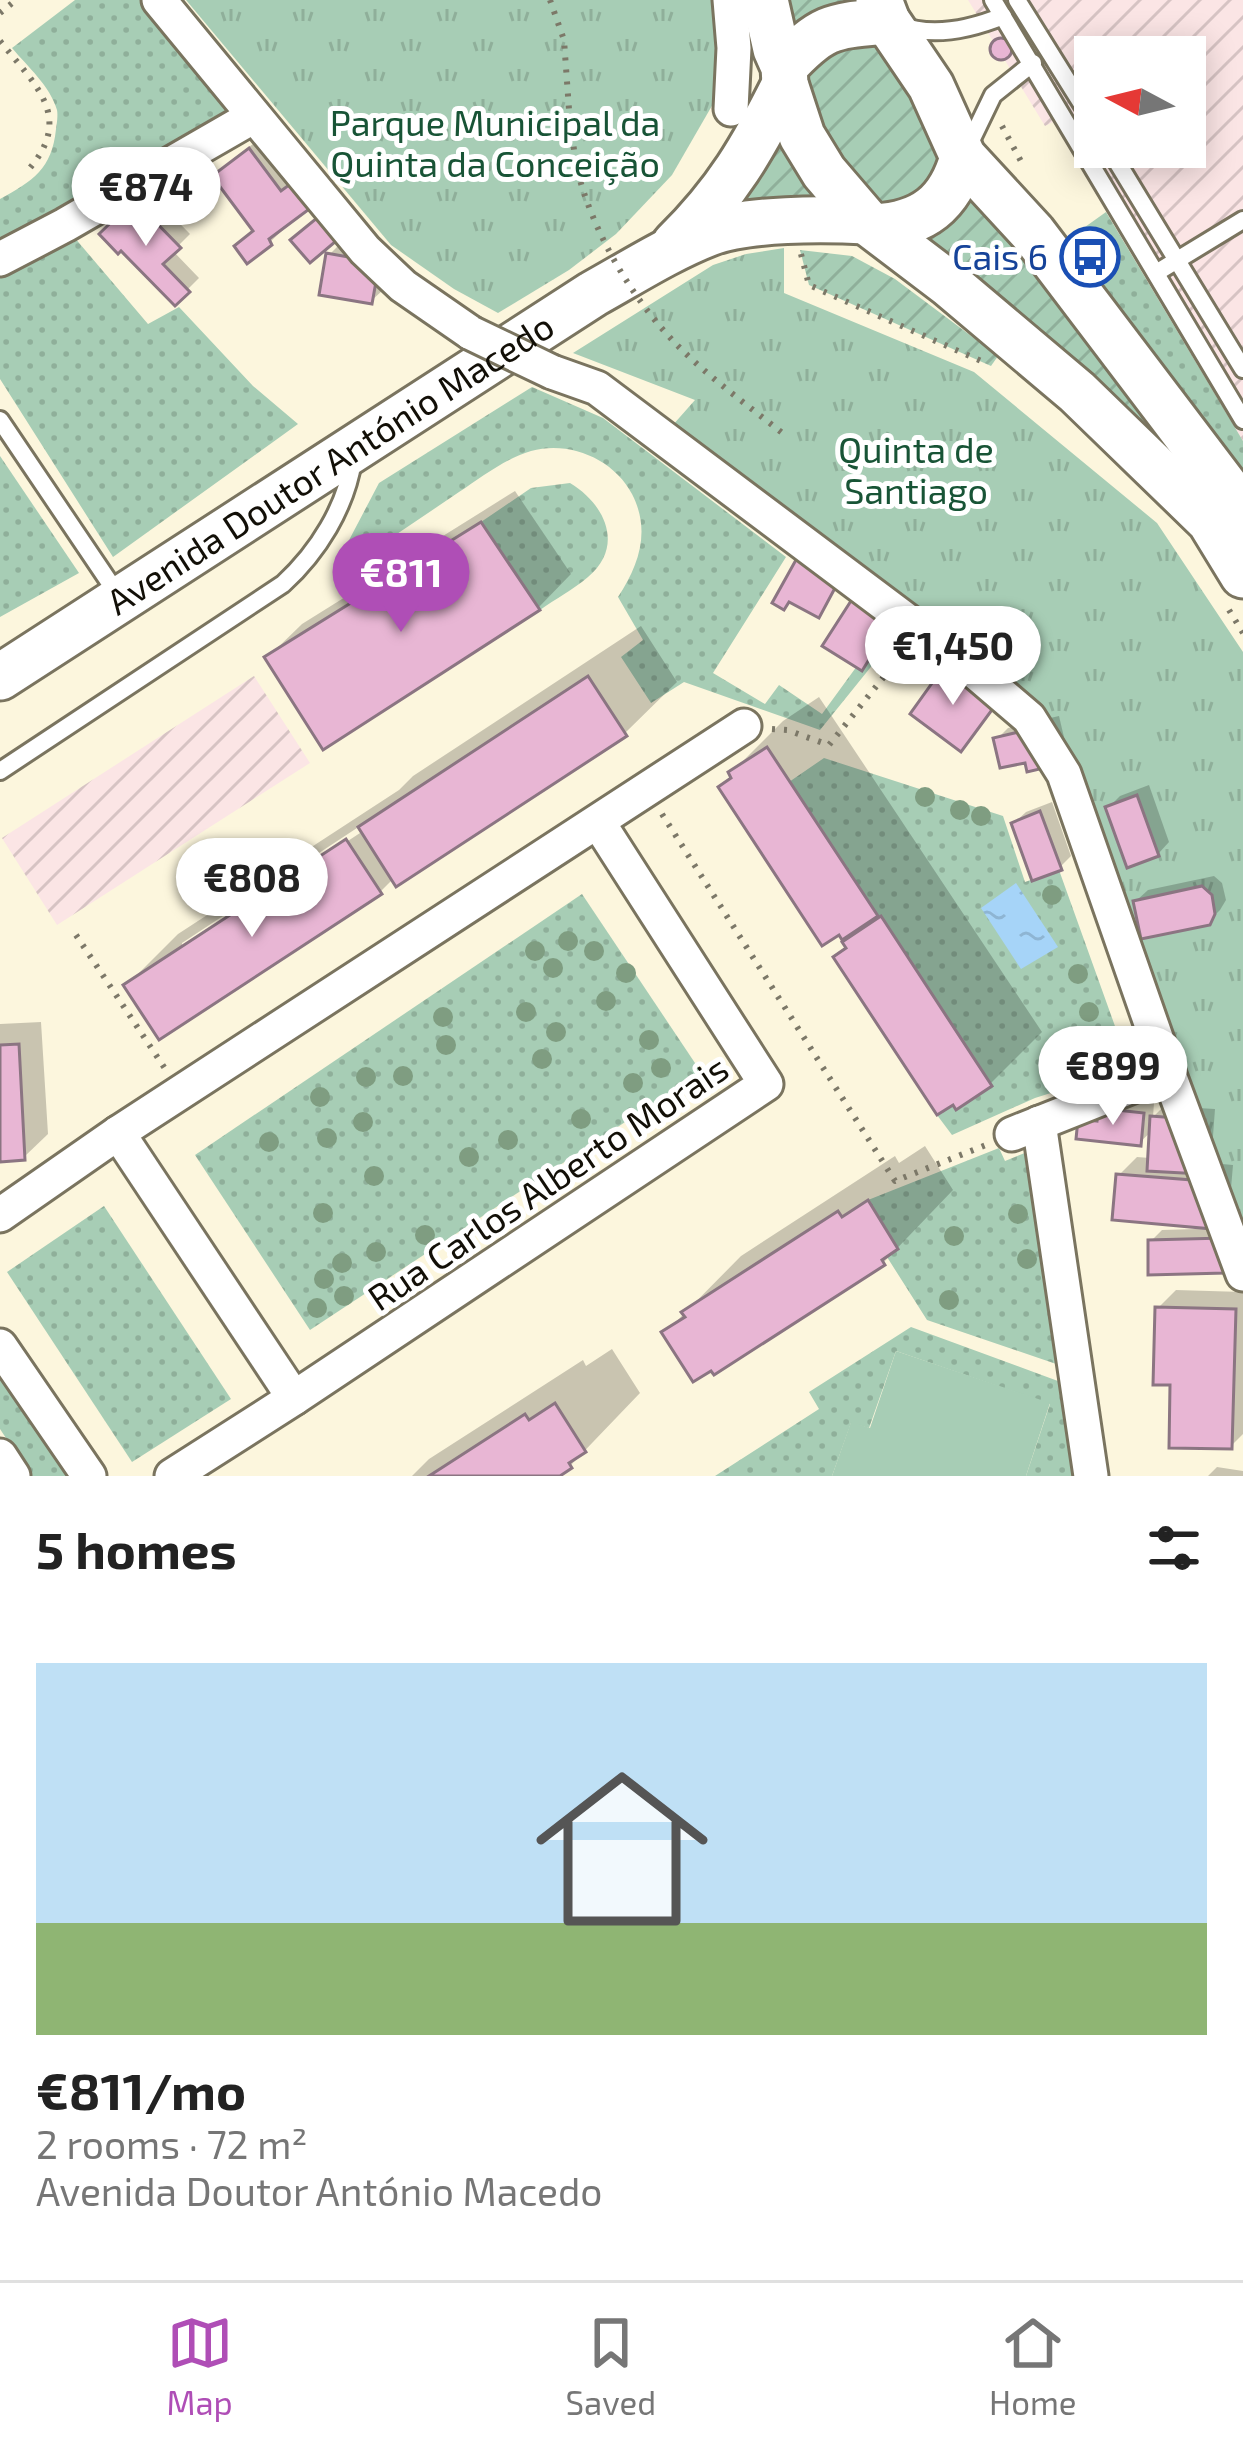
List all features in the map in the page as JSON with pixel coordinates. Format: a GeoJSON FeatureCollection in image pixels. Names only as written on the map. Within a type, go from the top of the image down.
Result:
{"type":"FeatureCollection","features":[{"type":"Feature","properties":{"kind":"main road"},"geometry":{"type":"LineString","coordinates":[[765,0],[802,136],[824,172],[871,224],[1077,392],[1210,521],[1231,586]]}},
{"type":"Feature","properties":{"kind":"main road"},"geometry":{"type":"LineString","coordinates":[[785,75],[814,36],[883,10],[931,86],[963,157],[1034,233],[1243,510]]}},
{"type":"Feature","properties":{"kind":"main road","name":"Avenida Doutor António Macedo"},"geometry":{"type":"LineString","coordinates":[[664,254],[708,211],[752,148],[785,75]]}},
{"type":"Feature","properties":{"kind":"main road"},"geometry":{"type":"LineString","coordinates":[[871,224],[899,226],[934,208],[948,193],[963,157]]}},
{"type":"Feature","properties":{"kind":"main road","name":"Avenida Doutor António Macedo"},"geometry":{"type":"LineString","coordinates":[[0,677],[593,294],[664,254],[713,231],[793,221],[871,224]]}},
{"type":"Feature","properties":{"kind":"street"},"geometry":{"type":"LineString","coordinates":[[159,0],[365,250],[403,286],[471,333],[551,372],[597,388],[974,671],[1029,718],[1064,774],[1243,1274]]}},
{"type":"Feature","properties":{"kind":"street"},"geometry":{"type":"LineString","coordinates":[[730,0],[731,109]]}},
{"type":"Feature","properties":{"kind":"street"},"geometry":{"type":"LineString","coordinates":[[0,259],[254,116]]}},
{"type":"Feature","properties":{"kind":"street"},"geometry":{"type":"LineString","coordinates":[[0,1215],[118,1133],[744,726]]}},
{"type":"Feature","properties":{"kind":"street","name":"Rua Carlos Alberto Morais"},"geometry":{"type":"LineString","coordinates":[[172,1476],[766,1084],[598,822]]}},
{"type":"Feature","properties":{"kind":"street"},"geometry":{"type":"LineString","coordinates":[[1091,1476],[1026,1129],[1168,1072]]}},
{"type":"Feature","properties":{"kind":"street"},"geometry":{"type":"LineString","coordinates":[[118,1133],[295,1398]]}},
{"type":"Feature","properties":{"kind":"street"},"geometry":{"type":"LineString","coordinates":[[0,1346],[89,1476]]}},
{"type":"Feature","properties":{"kind":"street"},"geometry":{"type":"LineString","coordinates":[[0,1456],[13,1476]]}},
{"type":"Feature","properties":{"kind":"lane"},"geometry":{"type":"LineString","coordinates":[[1017,0],[1074,91]]}},
{"type":"Feature","properties":{"kind":"lane"},"geometry":{"type":"LineString","coordinates":[[883,10],[913,31],[946,31],[983,24],[998,8],[1243,420]]}},
{"type":"Feature","properties":{"kind":"lane"},"geometry":{"type":"LineString","coordinates":[[963,157],[993,95],[1033,63]]}},
{"type":"Feature","properties":{"kind":"lane"},"geometry":{"type":"LineString","coordinates":[[1121,168],[1243,369]]}},
{"type":"Feature","properties":{"kind":"lane"},"geometry":{"type":"LineString","coordinates":[[1156,273],[1243,220]]}},
{"type":"Feature","properties":{"kind":"lane"},"geometry":{"type":"LineString","coordinates":[[0,420],[120,598]]}},
{"type":"Feature","properties":{"kind":"lane"},"geometry":{"type":"LineString","coordinates":[[0,771],[283,584],[304,564],[329,525],[348,488],[354,447]]}},
{"type":"Feature","properties":{"kind":"path"},"geometry":{"type":"LineString","coordinates":[[0,13],[16,0]]}},
{"type":"Feature","properties":{"kind":"path"},"geometry":{"type":"LineString","coordinates":[[550,0],[564,40],[578,169],[615,260],[678,346],[786,436]]}},
{"type":"Feature","properties":{"kind":"path"},"geometry":{"type":"LineString","coordinates":[[0,41],[41,92],[50,114],[50,134],[42,154],[28,170]]}},
{"type":"Feature","properties":{"kind":"path"},"geometry":{"type":"LineString","coordinates":[[793,221],[809,285],[992,366]]}},
{"type":"Feature","properties":{"kind":"path"},"geometry":{"type":"LineString","coordinates":[[1231,586],[1243,632]]}},
{"type":"Feature","properties":{"kind":"path"},"geometry":{"type":"LineString","coordinates":[[744,726],[788,730],[829,746],[921,632]]}},
{"type":"Feature","properties":{"kind":"path"},"geometry":{"type":"LineString","coordinates":[[647,790],[895,1181],[1026,1129]]}},
{"type":"Feature","properties":{"kind":"path"},"geometry":{"type":"LineString","coordinates":[[76,934],[181,1093]]}},
{"type":"Feature","properties":{"kind":"shaded area"},"geometry":{"type":"Polygon","coordinates":[[[968,0],[1243,0],[1243,441],[1080,168],[1206,168],[1206,36],[1074,36],[1074,157],[1053,122],[1045,126],[968,0]]]}},
{"type":"Feature","properties":{"kind":"shaded area"},"geometry":{"type":"Polygon","coordinates":[[[254,676],[310,763],[57,925],[2,838],[254,676]]]}},
{"type":"Feature","properties":{"kind":"green space"},"geometry":{"type":"Polygon","coordinates":[[[75,0],[141,0],[237,115],[0,246],[0,199],[45,164],[57,119],[49,93],[12,48],[75,0]]]}},
{"type":"Feature","properties":{"kind":"green space","name":"Parque Municipal da Quinta da Conceição"},"geometry":{"type":"Polygon","coordinates":[[[186,0],[716,0],[728,78],[672,175],[616,234],[569,270],[498,313],[391,245],[186,0]]]}},
{"type":"Feature","properties":{"kind":"green space"},"geometry":{"type":"Polygon","coordinates":[[[765,0],[879,0],[1221,481],[1198,509],[876,227],[708,211],[785,84],[765,0]]]}},
{"type":"Feature","properties":{"kind":"green space"},"geometry":{"type":"Polygon","coordinates":[[[1106,212],[1243,441],[1243,478],[1071,237],[1106,212]]]}},
{"type":"Feature","properties":{"kind":"green space"},"geometry":{"type":"Polygon","coordinates":[[[74,237],[148,324],[179,307],[253,386],[298,424],[113,557],[0,379],[0,275],[74,237]]]}},
{"type":"Feature","properties":{"kind":"green space","name":"Quinta de Santiago"},"geometry":{"type":"Polygon","coordinates":[[[784,248],[784,293],[974,372],[1157,523],[1243,652],[1243,1230],[1171,1024],[1073,770],[672,426],[695,400],[573,353],[713,265],[784,248]]]}},
{"type":"Feature","properties":{"kind":"green space"},"geometry":{"type":"Polygon","coordinates":[[[800,250],[852,256],[895,279],[998,356],[991,366],[809,285],[800,250]]]}},
{"type":"Feature","properties":{"kind":"green space"},"geometry":{"type":"Polygon","coordinates":[[[532,387],[603,418],[786,557],[713,673],[765,704],[779,685],[822,714],[884,629],[895,637],[820,730],[684,682],[651,703],[621,657],[643,640],[618,597],[640,547],[638,508],[614,471],[589,455],[560,448],[521,454],[345,569],[336,565],[379,483],[532,387]]]}},
{"type":"Feature","properties":{"kind":"green space"},"geometry":{"type":"Polygon","coordinates":[[[0,456],[79,573],[0,617],[0,456]]]}},
{"type":"Feature","properties":{"kind":"green space"},"geometry":{"type":"Polygon","coordinates":[[[570,483],[601,514],[608,539],[606,552],[588,577],[540,610],[481,522],[531,488],[570,483]]]}},
{"type":"Feature","properties":{"kind":"green space"},"geometry":{"type":"Polygon","coordinates":[[[824,758],[1003,816],[1025,882],[1059,870],[1130,1068],[1035,1098],[952,1135],[937,1115],[953,1105],[957,1110],[992,1085],[789,782],[824,758]]]}},
{"type":"Feature","properties":{"kind":"green space"},"geometry":{"type":"Polygon","coordinates":[[[582,894],[701,1072],[310,1330],[195,1155],[582,894]]]}},
{"type":"Feature","properties":{"kind":"green space"},"geometry":{"type":"Polygon","coordinates":[[[999,1148],[1005,1161],[1037,1148],[1065,1367],[927,1320],[887,1257],[898,1249],[868,1200],[999,1148]]]}},
{"type":"Feature","properties":{"kind":"green space"},"geometry":{"type":"Polygon","coordinates":[[[104,1206],[231,1399],[132,1462],[7,1272],[104,1206]]]}},
{"type":"Feature","properties":{"kind":"green space"},"geometry":{"type":"Polygon","coordinates":[[[911,1327],[1066,1384],[1083,1476],[1026,1476],[1050,1404],[896,1351],[869,1428],[851,1423],[832,1476],[715,1476],[819,1409],[809,1392],[911,1327]]]}},
{"type":"Feature","properties":{"kind":"green space"},"geometry":{"type":"Polygon","coordinates":[[[896,1351],[1050,1403],[1026,1476],[832,1476],[851,1422],[870,1428],[896,1351]]]}},
{"type":"Feature","properties":{"kind":"green space"},"geometry":{"type":"Polygon","coordinates":[[[0,1373],[69,1476],[31,1476],[0,1429],[0,1373]]]}},
{"type":"Feature","properties":{"kind":"water"},"geometry":{"type":"Polygon","coordinates":[[[1016,883],[1058,947],[1021,969],[981,908],[1016,883]]]}},
{"type":"Feature","properties":{"kind":"building"},"geometry":{"type":"Polygon","coordinates":[[[1001,38],[1012,49],[1001,60],[990,49],[1001,38]]]}},
{"type":"Feature","properties":{"kind":"building"},"geometry":{"type":"Polygon","coordinates":[[[249,148],[281,191],[297,179],[316,204],[269,239],[272,245],[247,264],[234,246],[253,231],[212,176],[249,148]]]}},
{"type":"Feature","properties":{"kind":"building"},"geometry":{"type":"Polygon","coordinates":[[[134,200],[181,248],[163,264],[190,292],[175,306],[99,234],[134,200]]]}},
{"type":"Feature","properties":{"kind":"building"},"geometry":{"type":"Polygon","coordinates":[[[323,213],[342,236],[310,263],[290,240],[323,213]]]}},
{"type":"Feature","properties":{"kind":"building"},"geometry":{"type":"Polygon","coordinates":[[[326,253],[371,261],[377,276],[372,304],[319,295],[326,253]]]}},
{"type":"Feature","properties":{"kind":"building"},"geometry":{"type":"Polygon","coordinates":[[[481,522],[540,610],[323,750],[264,657],[481,522]]]}},
{"type":"Feature","properties":{"kind":"building"},"geometry":{"type":"Polygon","coordinates":[[[802,549],[843,573],[819,618],[789,602],[784,610],[772,603],[802,549]]]}},
{"type":"Feature","properties":{"kind":"building"},"geometry":{"type":"Polygon","coordinates":[[[858,590],[897,614],[862,671],[822,646],[858,590]]]}},
{"type":"Feature","properties":{"kind":"building"},"geometry":{"type":"Polygon","coordinates":[[[945,665],[997,703],[961,752],[910,714],[945,665]]]}},
{"type":"Feature","properties":{"kind":"building"},"geometry":{"type":"Polygon","coordinates":[[[588,676],[627,736],[396,887],[358,827],[588,676]]]}},
{"type":"Feature","properties":{"kind":"building"},"geometry":{"type":"Polygon","coordinates":[[[1048,725],[1057,765],[1027,772],[1025,763],[1000,768],[993,738],[1048,725]]]}},
{"type":"Feature","properties":{"kind":"building"},"geometry":{"type":"Polygon","coordinates":[[[767,747],[878,916],[842,940],[839,935],[822,946],[718,787],[731,778],[728,772],[767,747]]]}},
{"type":"Feature","properties":{"kind":"building"},"geometry":{"type":"Polygon","coordinates":[[[1137,795],[1159,856],[1127,868],[1105,807],[1137,795]]]}},
{"type":"Feature","properties":{"kind":"building"},"geometry":{"type":"Polygon","coordinates":[[[1040,811],[1062,870],[1032,881],[1011,823],[1040,811]]]}},
{"type":"Feature","properties":{"kind":"building"},"geometry":{"type":"Polygon","coordinates":[[[346,839],[382,894],[159,1040],[123,985],[346,839]]]}},
{"type":"Feature","properties":{"kind":"building"},"geometry":{"type":"Polygon","coordinates":[[[1202,886],[1212,895],[1215,914],[1210,925],[1141,939],[1133,901],[1202,886]]]}},
{"type":"Feature","properties":{"kind":"building"},"geometry":{"type":"Polygon","coordinates":[[[881,916],[992,1086],[956,1110],[953,1105],[937,1115],[833,957],[846,948],[842,942],[881,916]]]}},
{"type":"Feature","properties":{"kind":"building"},"geometry":{"type":"Polygon","coordinates":[[[19,1044],[25,1160],[0,1162],[0,1045],[19,1044]]]}},
{"type":"Feature","properties":{"kind":"building"},"geometry":{"type":"Polygon","coordinates":[[[1098,1108],[1144,1113],[1141,1146],[1076,1139],[1078,1119],[1097,1121],[1098,1108]]]}},
{"type":"Feature","properties":{"kind":"building"},"geometry":{"type":"Polygon","coordinates":[[[1150,1116],[1205,1120],[1201,1174],[1147,1171],[1150,1116]]]}},
{"type":"Feature","properties":{"kind":"building"},"geometry":{"type":"Polygon","coordinates":[[[1116,1174],[1217,1182],[1213,1229],[1112,1220],[1116,1174]]]}},
{"type":"Feature","properties":{"kind":"building"},"geometry":{"type":"Polygon","coordinates":[[[868,1200],[898,1249],[882,1260],[885,1265],[714,1375],[711,1371],[693,1382],[661,1332],[685,1317],[681,1312],[838,1211],[842,1217],[868,1200]]]}},
{"type":"Feature","properties":{"kind":"building"},"geometry":{"type":"Polygon","coordinates":[[[1224,1238],[1225,1273],[1148,1275],[1148,1240],[1224,1238]]]}},
{"type":"Feature","properties":{"kind":"building"},"geometry":{"type":"Polygon","coordinates":[[[1155,1307],[1236,1309],[1232,1449],[1169,1448],[1170,1385],[1153,1385],[1155,1307]]]}},
{"type":"Feature","properties":{"kind":"building"},"geometry":{"type":"Polygon","coordinates":[[[555,1403],[586,1452],[560,1476],[429,1476],[525,1414],[529,1420],[555,1403]]]}},
{"type":"Feature","properties":{"kind":"place","name":"Cais 6"},"geometry":{"type":"Point","coordinates":[1090,257]}}]}
